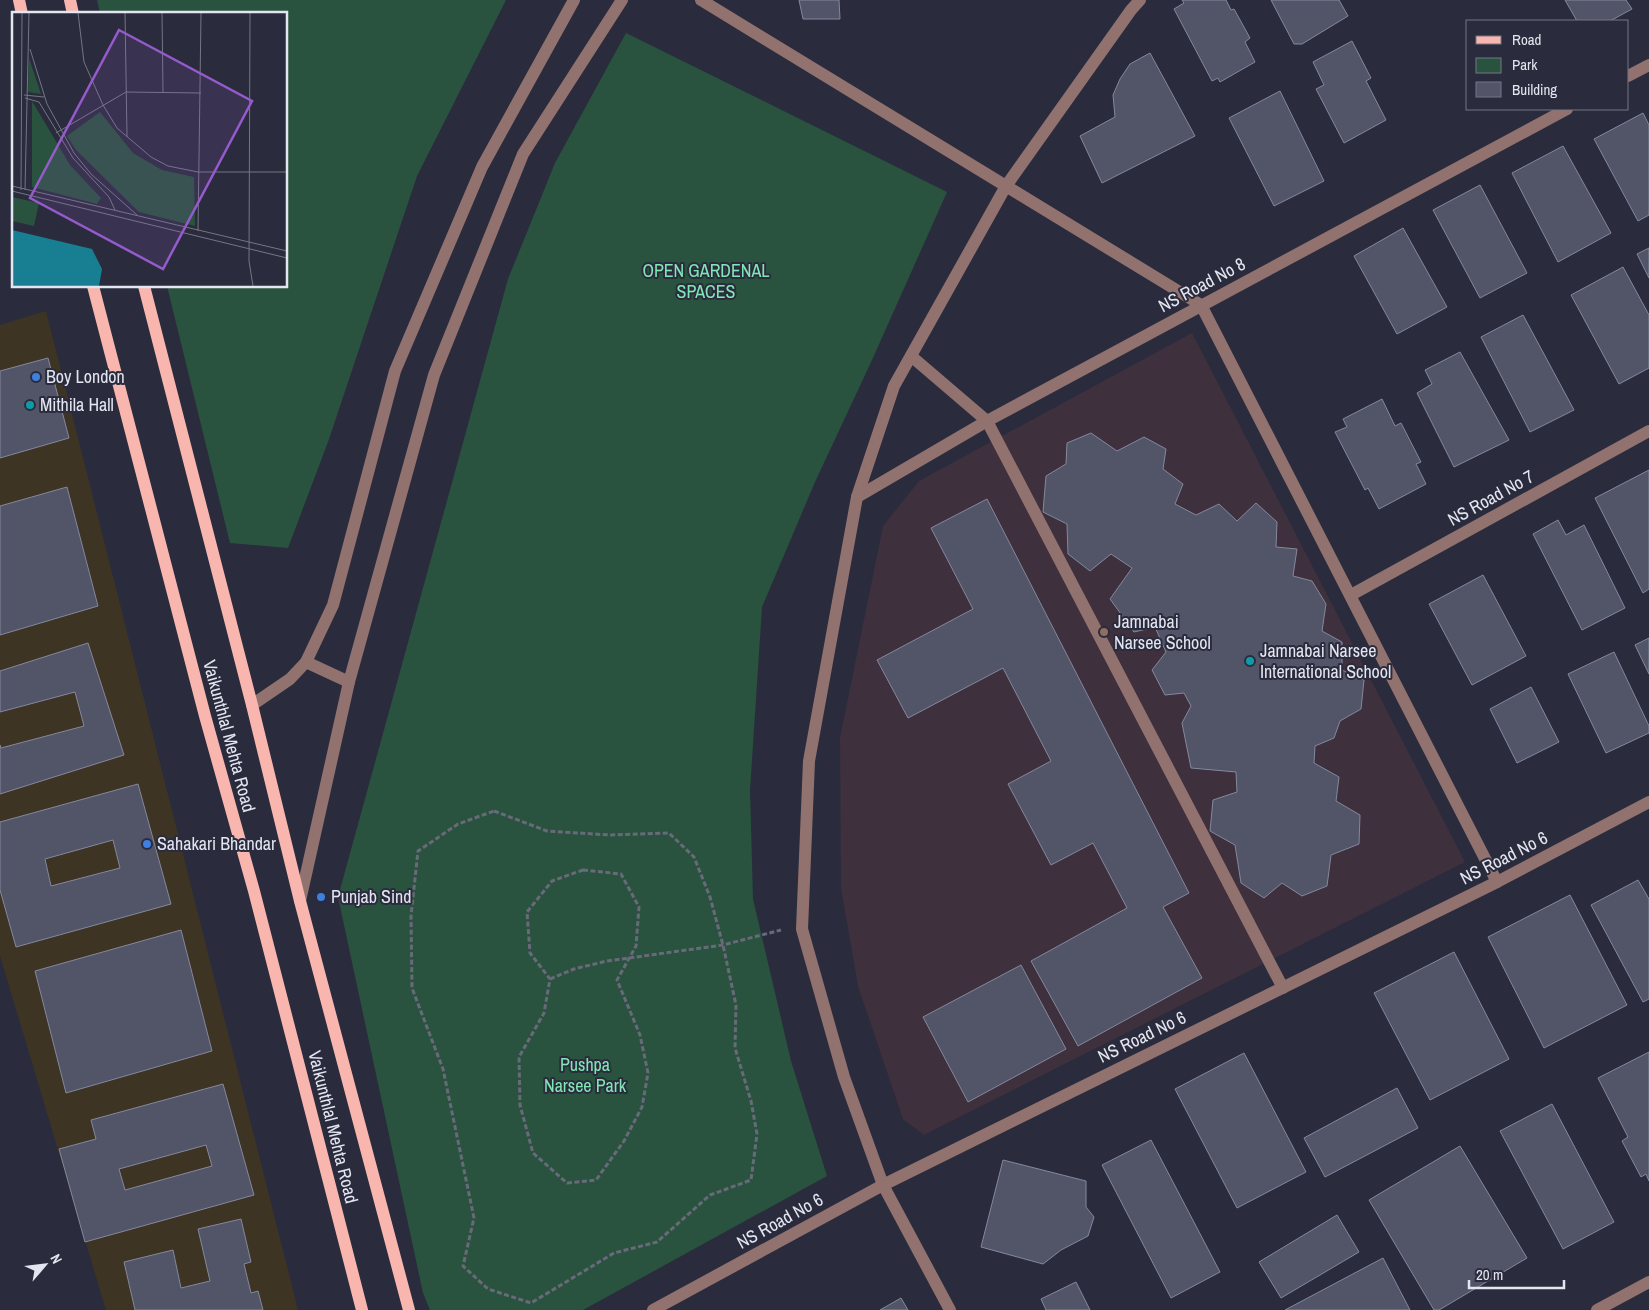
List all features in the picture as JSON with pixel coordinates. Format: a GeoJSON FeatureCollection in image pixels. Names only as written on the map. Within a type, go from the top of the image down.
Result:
{"type":"FeatureCollection","features":[{"type":"Feature","properties":{"kind":"main road","name":"Vaikunthlal Mehta Road"},"geometry":{"type":"LineString","coordinates":[[94,288],[208,727],[254,891],[362,1310]]}},
{"type":"Feature","properties":{"kind":"main road","name":"Vaikunthlal Mehta Road"},"geometry":{"type":"LineString","coordinates":[[145,288],[300,900],[409,1310]]}},
{"type":"Feature","properties":{"kind":"street"},"geometry":{"type":"LineString","coordinates":[[252,705],[290,678],[306,662],[332,605],[396,371],[482,167],[574,0]]}},
{"type":"Feature","properties":{"kind":"street"},"geometry":{"type":"LineString","coordinates":[[300,900],[349,682],[434,375],[523,154],[622,0]]}},
{"type":"Feature","properties":{"kind":"street"},"geometry":{"type":"LineString","coordinates":[[701,0],[1201,305],[1498,882]]}},
{"type":"Feature","properties":{"kind":"street"},"geometry":{"type":"LineString","coordinates":[[950,1310],[882,1184],[844,1077],[802,929],[809,761],[856,497],[894,386],[1006,186],[1140,0]]}},
{"type":"Feature","properties":{"kind":"street"},"geometry":{"type":"LineString","coordinates":[[1629,75],[1649,65]]}},
{"type":"Feature","properties":{"kind":"street","name":"NS Road No 8"},"geometry":{"type":"LineString","coordinates":[[856,497],[986,421],[1565,110]]}},
{"type":"Feature","properties":{"kind":"street"},"geometry":{"type":"LineString","coordinates":[[911,356],[986,421],[1283,988]]}},
{"type":"Feature","properties":{"kind":"street","name":"NS Road No 7"},"geometry":{"type":"LineString","coordinates":[[1351,595],[1649,431]]}},
{"type":"Feature","properties":{"kind":"street"},"geometry":{"type":"LineString","coordinates":[[306,662],[349,682]]}},
{"type":"Feature","properties":{"kind":"street","name":"NS Road No 6"},"geometry":{"type":"LineString","coordinates":[[653,1310],[882,1184],[1498,882],[1649,802]]}},
{"type":"Feature","properties":{"kind":"street"},"geometry":{"type":"LineString","coordinates":[[1597,1310],[1649,1282]]}},
{"type":"Feature","properties":{"kind":"path"},"geometry":{"type":"LineString","coordinates":[[494,811],[547,831],[610,835],[669,833],[694,857],[710,898],[723,945],[736,1005],[735,1048],[751,1101],[757,1134],[750,1180],[710,1196],[657,1242],[614,1253],[531,1303],[488,1289],[463,1266],[474,1218],[444,1069],[412,988],[410,916],[418,851],[458,824],[494,811]]}},
{"type":"Feature","properties":{"kind":"path"},"geometry":{"type":"LineString","coordinates":[[583,870],[621,874],[639,907],[636,946],[630,957],[617,980],[640,1035],[648,1073],[642,1107],[624,1141],[596,1180],[568,1183],[533,1153],[520,1105],[519,1057],[544,1013],[550,979],[530,953],[527,912],[552,880],[583,870]]}},
{"type":"Feature","properties":{"kind":"path"},"geometry":{"type":"LineString","coordinates":[[550,979],[574,969],[607,961],[723,945],[776,930],[802,929]]}},
{"type":"Feature","properties":{"kind":"shaded area"},"geometry":{"type":"Polygon","coordinates":[[[46,311],[298,1310],[106,1310],[0,956],[0,325],[46,311]]]}},
{"type":"Feature","properties":{"kind":"shaded area","name":"Jamnabai Narsee School"},"geometry":{"type":"Polygon","coordinates":[[[1192,333],[1465,862],[924,1135],[903,1119],[858,986],[841,888],[840,738],[883,526],[919,481],[1192,333]]]}},
{"type":"Feature","properties":{"kind":"green space"},"geometry":{"type":"Polygon","coordinates":[[[97,0],[506,0],[417,176],[328,442],[288,548],[230,543],[167,288],[288,288],[288,12],[100,12],[97,0]]]}},
{"type":"Feature","properties":{"kind":"green space"},"geometry":{"type":"Polygon","coordinates":[[[626,33],[947,192],[815,482],[762,607],[750,790],[753,899],[791,1061],[827,1176],[583,1310],[430,1310],[423,1293],[338,897],[508,279],[555,163],[626,33]]]}},
{"type":"Feature","properties":{"kind":"building"},"geometry":{"type":"Polygon","coordinates":[[[799,0],[839,0],[840,19],[803,19],[799,0]]]}},
{"type":"Feature","properties":{"kind":"building"},"geometry":{"type":"Polygon","coordinates":[[[1182,0],[1226,0],[1231,10],[1234,9],[1250,38],[1245,42],[1255,62],[1220,82],[1218,78],[1212,81],[1174,9],[1184,3],[1182,0]]]}},
{"type":"Feature","properties":{"kind":"building"},"geometry":{"type":"Polygon","coordinates":[[[1271,0],[1339,0],[1348,16],[1302,44],[1294,44],[1271,0]]]}},
{"type":"Feature","properties":{"kind":"building"},"geometry":{"type":"Polygon","coordinates":[[[1565,0],[1626,0],[1632,9],[1612,20],[1576,20],[1565,0]]]}},
{"type":"Feature","properties":{"kind":"building"},"geometry":{"type":"Polygon","coordinates":[[[1352,41],[1371,78],[1366,81],[1386,120],[1344,143],[1316,89],[1324,85],[1313,62],[1352,41]]]}},
{"type":"Feature","properties":{"kind":"building"},"geometry":{"type":"Polygon","coordinates":[[[1150,53],[1195,136],[1102,183],[1080,136],[1115,117],[1113,95],[1120,79],[1130,64],[1150,53]]]}},
{"type":"Feature","properties":{"kind":"building"},"geometry":{"type":"Polygon","coordinates":[[[1280,91],[1324,181],[1274,206],[1229,118],[1280,91]]]}},
{"type":"Feature","properties":{"kind":"building"},"geometry":{"type":"Polygon","coordinates":[[[1643,113],[1649,125],[1649,215],[1638,221],[1594,139],[1643,113]]]}},
{"type":"Feature","properties":{"kind":"building"},"geometry":{"type":"Polygon","coordinates":[[[1563,146],[1611,233],[1558,262],[1512,173],[1563,146]]]}},
{"type":"Feature","properties":{"kind":"building"},"geometry":{"type":"Polygon","coordinates":[[[1480,185],[1527,273],[1480,298],[1433,210],[1480,185]]]}},
{"type":"Feature","properties":{"kind":"building"},"geometry":{"type":"Polygon","coordinates":[[[1403,228],[1447,307],[1397,334],[1354,256],[1403,228]]]}},
{"type":"Feature","properties":{"kind":"building"},"geometry":{"type":"Polygon","coordinates":[[[1649,248],[1649,278],[1637,254],[1649,248]]]}},
{"type":"Feature","properties":{"kind":"building"},"geometry":{"type":"Polygon","coordinates":[[[1623,267],[1649,315],[1649,368],[1619,384],[1571,295],[1623,267]]]}},
{"type":"Feature","properties":{"kind":"building"},"geometry":{"type":"Polygon","coordinates":[[[1523,315],[1574,410],[1530,432],[1481,337],[1523,315]]]}},
{"type":"Feature","properties":{"kind":"building"},"geometry":{"type":"Polygon","coordinates":[[[1460,352],[1509,440],[1454,467],[1417,393],[1432,384],[1425,370],[1460,352]]]}},
{"type":"Feature","properties":{"kind":"building","name":"Mithila Hall"},"geometry":{"type":"Polygon","coordinates":[[[48,358],[69,438],[0,458],[0,371],[48,358]]]}},
{"type":"Feature","properties":{"kind":"building"},"geometry":{"type":"Polygon","coordinates":[[[1382,399],[1395,426],[1401,423],[1421,462],[1416,464],[1426,484],[1379,509],[1368,488],[1365,490],[1335,432],[1347,427],[1343,419],[1382,399]]]}},
{"type":"Feature","properties":{"kind":"building","name":"Jamnabai Narsee International School"},"geometry":{"type":"Polygon","coordinates":[[[1091,433],[1117,451],[1144,437],[1166,449],[1163,469],[1183,484],[1175,504],[1196,515],[1219,504],[1237,521],[1256,503],[1277,522],[1276,547],[1297,549],[1293,576],[1312,581],[1326,604],[1322,631],[1342,642],[1342,670],[1364,680],[1361,709],[1340,721],[1334,738],[1315,746],[1314,763],[1339,777],[1336,801],[1360,815],[1359,844],[1331,855],[1327,886],[1302,896],[1282,883],[1264,898],[1241,883],[1235,845],[1210,831],[1213,800],[1237,792],[1236,772],[1191,768],[1182,723],[1191,706],[1184,693],[1165,695],[1152,670],[1166,652],[1155,627],[1134,632],[1110,599],[1132,568],[1111,554],[1090,571],[1068,554],[1067,524],[1043,512],[1046,476],[1066,464],[1067,443],[1091,433]]]}},
{"type":"Feature","properties":{"kind":"building"},"geometry":{"type":"Polygon","coordinates":[[[1649,470],[1649,589],[1643,593],[1595,498],[1649,470]]]}},
{"type":"Feature","properties":{"kind":"building"},"geometry":{"type":"Polygon","coordinates":[[[67,487],[98,606],[0,635],[0,506],[67,487]]]}},
{"type":"Feature","properties":{"kind":"building","name":"Jamnabai Narsee School"},"geometry":{"type":"Polygon","coordinates":[[[987,499],[1189,893],[1163,907],[1202,978],[1078,1046],[1031,961],[1127,908],[1093,843],[1051,865],[1008,784],[1051,761],[1003,668],[908,718],[877,660],[973,609],[931,528],[987,499]]]}},
{"type":"Feature","properties":{"kind":"building"},"geometry":{"type":"Polygon","coordinates":[[[1558,520],[1566,535],[1584,525],[1625,608],[1582,630],[1533,534],[1558,520]]]}},
{"type":"Feature","properties":{"kind":"building"},"geometry":{"type":"Polygon","coordinates":[[[1483,575],[1526,656],[1472,685],[1429,604],[1483,575]]]}},
{"type":"Feature","properties":{"kind":"building"},"geometry":{"type":"Polygon","coordinates":[[[1649,638],[1649,674],[1635,645],[1649,638]]]}},
{"type":"Feature","properties":{"kind":"building"},"geometry":{"type":"Polygon","coordinates":[[[88,643],[124,755],[0,794],[0,745],[1,748],[84,726],[75,692],[0,712],[0,671],[88,643]]]}},
{"type":"Feature","properties":{"kind":"building"},"geometry":{"type":"Polygon","coordinates":[[[1614,652],[1649,726],[1649,733],[1606,753],[1568,674],[1614,652]]]}},
{"type":"Feature","properties":{"kind":"building"},"geometry":{"type":"Polygon","coordinates":[[[1531,687],[1559,742],[1517,763],[1490,709],[1531,687]]]}},
{"type":"Feature","properties":{"kind":"building"},"geometry":{"type":"Polygon","coordinates":[[[138,784],[171,904],[16,947],[0,890],[0,822],[138,784]],[[113,840],[45,859],[51,886],[120,868],[113,840]]]}},
{"type":"Feature","properties":{"kind":"building"},"geometry":{"type":"Polygon","coordinates":[[[1638,880],[1649,899],[1649,999],[1643,1002],[1591,905],[1638,880]]]}},
{"type":"Feature","properties":{"kind":"building"},"geometry":{"type":"Polygon","coordinates":[[[1570,895],[1627,1005],[1544,1048],[1488,937],[1570,895]]]}},
{"type":"Feature","properties":{"kind":"building"},"geometry":{"type":"Polygon","coordinates":[[[181,930],[212,1051],[66,1093],[35,971],[181,930]]]}},
{"type":"Feature","properties":{"kind":"building"},"geometry":{"type":"Polygon","coordinates":[[[1454,952],[1509,1059],[1430,1100],[1374,993],[1454,952]]]}},
{"type":"Feature","properties":{"kind":"building"},"geometry":{"type":"Polygon","coordinates":[[[1021,965],[1066,1049],[968,1102],[923,1017],[1021,965]]]}},
{"type":"Feature","properties":{"kind":"building"},"geometry":{"type":"Polygon","coordinates":[[[1649,1052],[1649,1181],[1646,1174],[1641,1177],[1622,1141],[1628,1137],[1598,1078],[1649,1052]]]}},
{"type":"Feature","properties":{"kind":"building"},"geometry":{"type":"Polygon","coordinates":[[[1244,1053],[1306,1172],[1237,1208],[1175,1089],[1244,1053]]]}},
{"type":"Feature","properties":{"kind":"building"},"geometry":{"type":"Polygon","coordinates":[[[223,1084],[254,1195],[85,1242],[59,1149],[96,1139],[91,1120],[223,1084]],[[206,1145],[119,1169],[125,1190],[212,1166],[206,1145]]]}},
{"type":"Feature","properties":{"kind":"building"},"geometry":{"type":"Polygon","coordinates":[[[1397,1088],[1418,1128],[1325,1177],[1304,1138],[1397,1088]]]}},
{"type":"Feature","properties":{"kind":"building"},"geometry":{"type":"Polygon","coordinates":[[[1552,1104],[1614,1222],[1563,1249],[1500,1131],[1552,1104]]]}},
{"type":"Feature","properties":{"kind":"building"},"geometry":{"type":"Polygon","coordinates":[[[1151,1140],[1220,1272],[1171,1298],[1102,1165],[1151,1140]]]}},
{"type":"Feature","properties":{"kind":"building"},"geometry":{"type":"Polygon","coordinates":[[[1460,1146],[1527,1258],[1439,1310],[1434,1310],[1369,1200],[1460,1146]]]}},
{"type":"Feature","properties":{"kind":"building"},"geometry":{"type":"Polygon","coordinates":[[[1003,1160],[1086,1181],[1086,1207],[1094,1217],[1088,1236],[1061,1250],[1043,1264],[981,1247],[1003,1160]]]}},
{"type":"Feature","properties":{"kind":"building"},"geometry":{"type":"Polygon","coordinates":[[[1337,1215],[1359,1252],[1281,1298],[1259,1262],[1337,1215]]]}},
{"type":"Feature","properties":{"kind":"building"},"geometry":{"type":"Polygon","coordinates":[[[241,1219],[251,1262],[244,1264],[251,1293],[258,1291],[263,1310],[135,1310],[124,1262],[173,1250],[181,1288],[210,1281],[198,1229],[241,1219]]]}},
{"type":"Feature","properties":{"kind":"building"},"geometry":{"type":"Polygon","coordinates":[[[1383,1258],[1410,1310],[1285,1310],[1383,1258]]]}},
{"type":"Feature","properties":{"kind":"building"},"geometry":{"type":"Polygon","coordinates":[[[1076,1282],[1090,1310],[1046,1310],[1041,1299],[1076,1282]]]}},
{"type":"Feature","properties":{"kind":"building"},"geometry":{"type":"Polygon","coordinates":[[[901,1298],[908,1310],[880,1310],[901,1298]]]}},
{"type":"Feature","properties":{"kind":"place","name":"Boy London"},"geometry":{"type":"Point","coordinates":[36,377]}},
{"type":"Feature","properties":{"kind":"place","name":"Mithila Hall"},"geometry":{"type":"Point","coordinates":[30,405]}},
{"type":"Feature","properties":{"kind":"place","name":"Jamnabai Narsee School"},"geometry":{"type":"Point","coordinates":[1104,632]}},
{"type":"Feature","properties":{"kind":"place","name":"Jamnabai Narsee International School"},"geometry":{"type":"Point","coordinates":[1250,661]}},
{"type":"Feature","properties":{"kind":"place","name":"Sahakari Bhandar"},"geometry":{"type":"Point","coordinates":[147,844]}},
{"type":"Feature","properties":{"kind":"place","name":"Punjab Sind"},"geometry":{"type":"Point","coordinates":[321,897]}},
{"type":"Feature","properties":{"kind":"park label","name":"OPEN GARDENAL SPACES"},"geometry":{"type":"Point","coordinates":[706,281]}},
{"type":"Feature","properties":{"kind":"park label","name":"Pushpa Narsee Park"},"geometry":{"type":"Point","coordinates":[585,1075]}}]}
